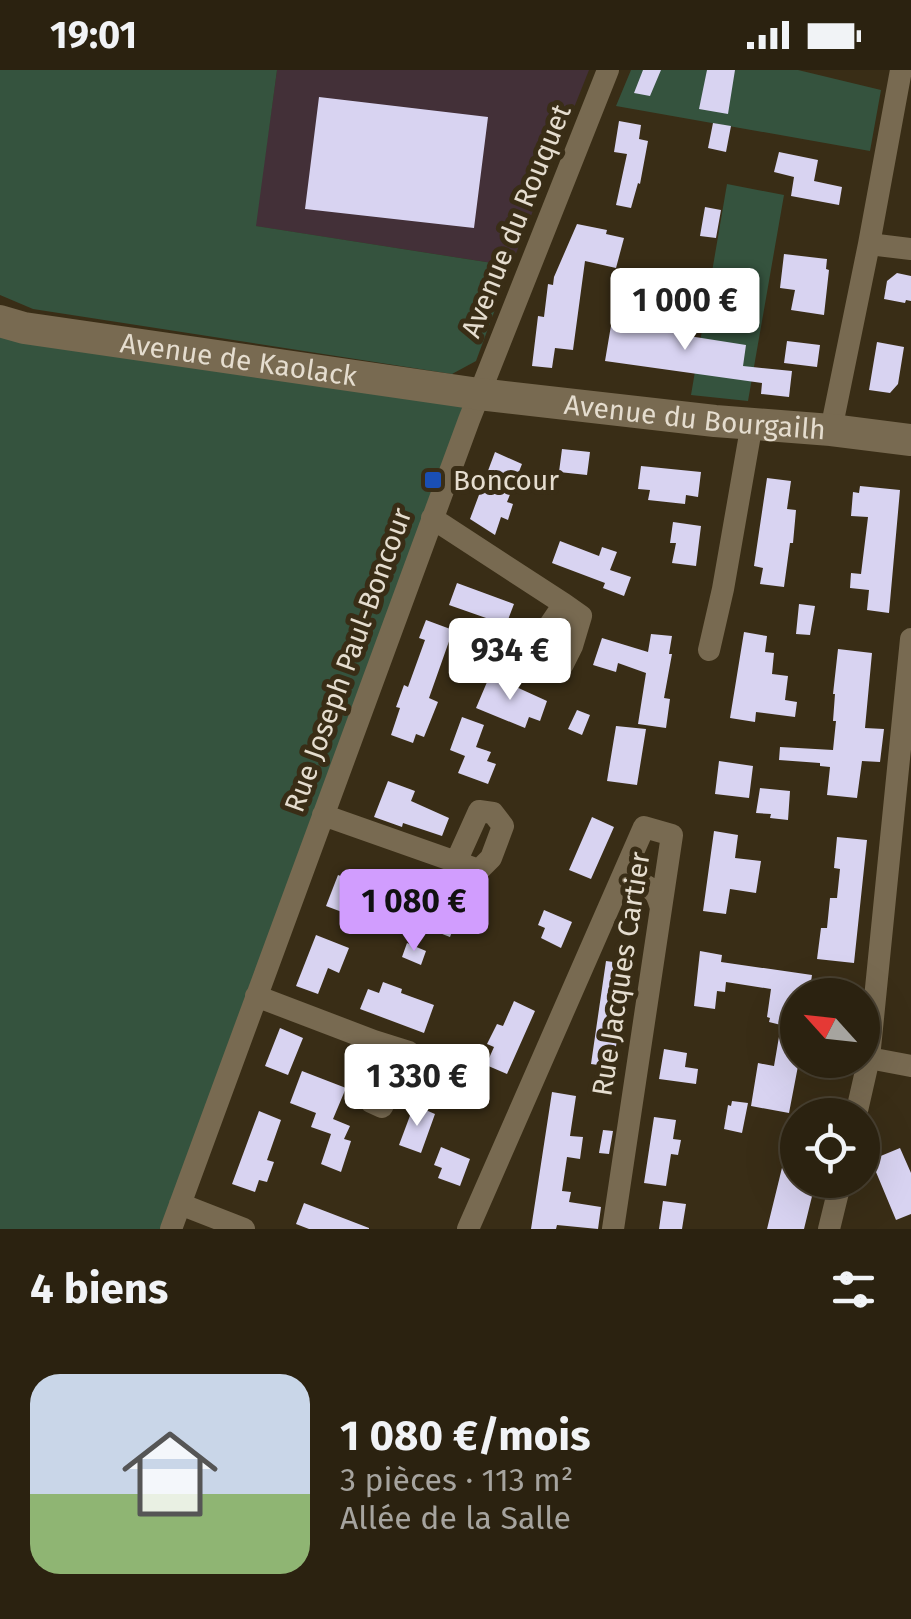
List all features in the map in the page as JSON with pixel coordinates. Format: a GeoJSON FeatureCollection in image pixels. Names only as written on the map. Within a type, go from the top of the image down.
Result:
{"type":"FeatureCollection","features":[{"type":"Feature","properties":{"kind":"main road","name":"Avenue de Kaolack"},"geometry":{"type":"LineString","coordinates":[[0,320],[24,328],[479,394]]}},
{"type":"Feature","properties":{"kind":"main road","name":"Avenue du Bourgailh"},"geometry":{"type":"LineString","coordinates":[[479,394],[911,440]]}},
{"type":"Feature","properties":{"kind":"street","name":"Avenue du Rouquet"},"geometry":{"type":"LineString","coordinates":[[479,394],[608,70]]}},
{"type":"Feature","properties":{"kind":"street"},"geometry":{"type":"LineString","coordinates":[[831,430],[901,70]]}},
{"type":"Feature","properties":{"kind":"street"},"geometry":{"type":"LineString","coordinates":[[869,244],[911,249]]}},
{"type":"Feature","properties":{"kind":"street","name":"Rue Joseph Paul-Boncour"},"geometry":{"type":"LineString","coordinates":[[171,1229],[479,394]]}},
{"type":"Feature","properties":{"kind":"street"},"geometry":{"type":"LineString","coordinates":[[709,650],[752,423]]}},
{"type":"Feature","properties":{"kind":"street"},"geometry":{"type":"LineString","coordinates":[[432,518],[564,604]]}},
{"type":"Feature","properties":{"kind":"street"},"geometry":{"type":"LineString","coordinates":[[877,978],[911,639]]}},
{"type":"Feature","properties":{"kind":"street"},"geometry":{"type":"LineString","coordinates":[[323,815],[456,862]]}},
{"type":"Feature","properties":{"kind":"street","name":"Rue Jacques Cartier"},"geometry":{"type":"LineString","coordinates":[[468,1229],[644,826],[672,835],[613,1229]]}},
{"type":"Feature","properties":{"kind":"street"},"geometry":{"type":"LineString","coordinates":[[616,892],[624,884],[634,882],[654,892],[661,908]]}},
{"type":"Feature","properties":{"kind":"street"},"geometry":{"type":"LineString","coordinates":[[256,996],[374,1040]]}},
{"type":"Feature","properties":{"kind":"street"},"geometry":{"type":"LineString","coordinates":[[880,1060],[911,1066]]}},
{"type":"Feature","properties":{"kind":"street"},"geometry":{"type":"LineString","coordinates":[[830,1229],[837,1198]]}},
{"type":"Feature","properties":{"kind":"street"},"geometry":{"type":"LineString","coordinates":[[180,1204],[244,1229]]}},
{"type":"Feature","properties":{"kind":"shaded area"},"geometry":{"type":"Polygon","coordinates":[[[277,70],[589,70],[511,266],[255,226],[277,70]]]}},
{"type":"Feature","properties":{"kind":"green space"},"geometry":{"type":"Polygon","coordinates":[[[0,70],[277,70],[256,226],[511,266],[476,361],[452,374],[33,309],[0,295],[0,70]]]}},
{"type":"Feature","properties":{"kind":"green space"},"geometry":{"type":"Polygon","coordinates":[[[631,70],[798,70],[881,90],[870,151],[616,106],[631,70]]]}},
{"type":"Feature","properties":{"kind":"green space"},"geometry":{"type":"Polygon","coordinates":[[[727,184],[784,195],[748,401],[691,395],[727,184]]]}},
{"type":"Feature","properties":{"kind":"green space"},"geometry":{"type":"Polygon","coordinates":[[[0,321],[479,394],[171,1229],[0,1229],[0,321]]]}},
{"type":"Feature","properties":{"kind":"building"},"geometry":{"type":"Polygon","coordinates":[[[643,70],[661,70],[650,96],[634,93],[643,70]]]}},
{"type":"Feature","properties":{"kind":"building"},"geometry":{"type":"Polygon","coordinates":[[[707,70],[735,70],[728,114],[699,109],[707,70]]]}},
{"type":"Feature","properties":{"kind":"building"},"geometry":{"type":"Polygon","coordinates":[[[319,97],[488,117],[474,228],[305,209],[319,97]]]}},
{"type":"Feature","properties":{"kind":"building"},"geometry":{"type":"Polygon","coordinates":[[[619,121],[641,125],[639,139],[648,141],[631,208],[616,205],[627,154],[614,152],[619,121]]]}},
{"type":"Feature","properties":{"kind":"building"},"geometry":{"type":"Polygon","coordinates":[[[713,123],[731,126],[726,152],[708,148],[713,123]]]}},
{"type":"Feature","properties":{"kind":"building"},"geometry":{"type":"Polygon","coordinates":[[[779,152],[818,160],[814,181],[842,187],[839,205],[791,196],[794,177],[774,172],[779,152]]]}},
{"type":"Feature","properties":{"kind":"building"},"geometry":{"type":"Polygon","coordinates":[[[705,207],[721,210],[716,238],[700,236],[705,207]]]}},
{"type":"Feature","properties":{"kind":"building"},"geometry":{"type":"Polygon","coordinates":[[[577,224],[624,238],[616,268],[585,261],[573,350],[555,348],[552,368],[532,366],[538,316],[544,317],[548,284],[553,285],[577,224]]]}},
{"type":"Feature","properties":{"kind":"building"},"geometry":{"type":"Polygon","coordinates":[[[784,254],[827,259],[824,315],[791,310],[795,290],[780,288],[784,254]]]}},
{"type":"Feature","properties":{"kind":"building"},"geometry":{"type":"Polygon","coordinates":[[[897,273],[911,276],[911,301],[884,299],[887,281],[897,273]]]}},
{"type":"Feature","properties":{"kind":"building"},"geometry":{"type":"Polygon","coordinates":[[[615,302],[641,306],[638,323],[746,345],[743,366],[792,371],[789,397],[761,394],[762,383],[605,361],[615,302]]]}},
{"type":"Feature","properties":{"kind":"building"},"geometry":{"type":"Polygon","coordinates":[[[787,341],[820,345],[817,367],[784,363],[787,341]]]}},
{"type":"Feature","properties":{"kind":"building"},"geometry":{"type":"Polygon","coordinates":[[[877,342],[904,347],[898,384],[890,393],[869,390],[877,342]]]}},
{"type":"Feature","properties":{"kind":"building"},"geometry":{"type":"Polygon","coordinates":[[[562,449],[590,452],[587,475],[559,472],[562,449]]]}},
{"type":"Feature","properties":{"kind":"building"},"geometry":{"type":"Polygon","coordinates":[[[495,452],[522,464],[507,502],[513,504],[508,520],[501,517],[495,535],[470,519],[495,452]]]}},
{"type":"Feature","properties":{"kind":"building"},"geometry":{"type":"Polygon","coordinates":[[[641,466],[701,472],[698,497],[686,495],[685,504],[648,500],[650,490],[638,489],[641,466]]]}},
{"type":"Feature","properties":{"kind":"building"},"geometry":{"type":"Polygon","coordinates":[[[767,478],[791,481],[787,509],[796,510],[784,587],[760,584],[763,568],[754,566],[767,478]]]}},
{"type":"Feature","properties":{"kind":"building"},"geometry":{"type":"Polygon","coordinates":[[[860,486],[900,490],[889,613],[867,610],[869,590],[850,588],[851,573],[861,574],[868,517],[851,516],[853,492],[859,493],[860,486]]]}},
{"type":"Feature","properties":{"kind":"building"},"geometry":{"type":"Polygon","coordinates":[[[673,522],[701,526],[696,566],[672,563],[676,543],[670,543],[673,522]]]}},
{"type":"Feature","properties":{"kind":"building"},"geometry":{"type":"Polygon","coordinates":[[[560,541],[599,556],[602,547],[617,552],[610,570],[631,577],[624,596],[603,588],[605,583],[552,563],[560,541]]]}},
{"type":"Feature","properties":{"kind":"building"},"geometry":{"type":"Polygon","coordinates":[[[457,583],[514,604],[506,625],[449,605],[457,583]]]}},
{"type":"Feature","properties":{"kind":"building"},"geometry":{"type":"Polygon","coordinates":[[[799,604],[815,606],[810,635],[796,634],[799,604]]]}},
{"type":"Feature","properties":{"kind":"building"},"geometry":{"type":"Polygon","coordinates":[[[426,620],[453,630],[429,698],[438,702],[424,737],[416,734],[413,743],[391,735],[400,708],[396,707],[404,685],[408,687],[425,640],[419,638],[426,620]]]}},
{"type":"Feature","properties":{"kind":"building"},"geometry":{"type":"Polygon","coordinates":[[[744,632],[767,636],[765,652],[774,653],[772,674],[788,676],[785,700],[797,702],[795,717],[756,712],[755,722],[730,718],[744,632]]]}},
{"type":"Feature","properties":{"kind":"building"},"geometry":{"type":"Polygon","coordinates":[[[651,634],[672,636],[664,698],[670,699],[666,728],[638,724],[646,673],[618,663],[616,672],[593,665],[602,638],[648,652],[651,634]]]}},
{"type":"Feature","properties":{"kind":"building"},"geometry":{"type":"Polygon","coordinates":[[[838,649],[872,653],[865,728],[884,729],[880,762],[862,761],[857,798],[827,795],[830,767],[779,760],[780,747],[833,750],[838,649]]]}},
{"type":"Feature","properties":{"kind":"building"},"geometry":{"type":"Polygon","coordinates":[[[490,675],[547,701],[540,721],[529,717],[525,728],[476,708],[490,675]]]}},
{"type":"Feature","properties":{"kind":"building"},"geometry":{"type":"Polygon","coordinates":[[[577,710],[590,715],[582,735],[568,729],[577,710]]]}},
{"type":"Feature","properties":{"kind":"building"},"geometry":{"type":"Polygon","coordinates":[[[462,717],[484,725],[476,747],[491,752],[487,761],[496,764],[488,784],[458,773],[465,756],[450,750],[462,717]]]}},
{"type":"Feature","properties":{"kind":"building"},"geometry":{"type":"Polygon","coordinates":[[[616,726],[646,729],[637,785],[607,781],[616,726]]]}},
{"type":"Feature","properties":{"kind":"building"},"geometry":{"type":"Polygon","coordinates":[[[719,761],[753,766],[749,798],[715,794],[719,761]]]}},
{"type":"Feature","properties":{"kind":"building"},"geometry":{"type":"Polygon","coordinates":[[[388,781],[415,791],[411,801],[449,818],[442,836],[374,817],[388,781]]]}},
{"type":"Feature","properties":{"kind":"building"},"geometry":{"type":"Polygon","coordinates":[[[760,788],[790,791],[788,820],[756,813],[760,788]]]}},
{"type":"Feature","properties":{"kind":"building"},"geometry":{"type":"Polygon","coordinates":[[[592,817],[614,827],[591,879],[569,870],[592,817]]]}},
{"type":"Feature","properties":{"kind":"building"},"geometry":{"type":"Polygon","coordinates":[[[714,831],[738,835],[735,858],[761,861],[756,893],[730,889],[726,914],[703,911],[714,831]]]}},
{"type":"Feature","properties":{"kind":"building"},"geometry":{"type":"Polygon","coordinates":[[[837,837],[867,840],[854,963],[817,959],[821,928],[827,928],[830,898],[837,898],[837,837]]]}},
{"type":"Feature","properties":{"kind":"building"},"geometry":{"type":"Polygon","coordinates":[[[338,875],[359,883],[355,894],[365,898],[358,918],[326,906],[338,875]]]}},
{"type":"Feature","properties":{"kind":"building"},"geometry":{"type":"Polygon","coordinates":[[[411,889],[461,907],[450,937],[432,930],[434,923],[403,911],[411,889]]]}},
{"type":"Feature","properties":{"kind":"building"},"geometry":{"type":"Polygon","coordinates":[[[544,910],[572,922],[561,948],[541,938],[545,928],[538,925],[544,910]]]}},
{"type":"Feature","properties":{"kind":"building"},"geometry":{"type":"Polygon","coordinates":[[[316,935],[349,948],[339,973],[328,968],[318,994],[296,986],[316,935]]]}},
{"type":"Feature","properties":{"kind":"building"},"geometry":{"type":"Polygon","coordinates":[[[407,943],[426,951],[421,965],[402,957],[407,943]]]}},
{"type":"Feature","properties":{"kind":"building"},"geometry":{"type":"Polygon","coordinates":[[[700,951],[722,955],[721,962],[812,975],[780,978],[780,1025],[769,1022],[767,1017],[771,989],[726,982],[725,992],[717,991],[715,1009],[694,1006],[700,951]]]}},
{"type":"Feature","properties":{"kind":"building"},"geometry":{"type":"Polygon","coordinates":[[[606,961],[628,964],[613,1067],[591,1064],[606,961]]]}},
{"type":"Feature","properties":{"kind":"building"},"geometry":{"type":"Polygon","coordinates":[[[383,982],[434,1005],[424,1033],[360,1009],[368,989],[379,993],[383,982]]]}},
{"type":"Feature","properties":{"kind":"building"},"geometry":{"type":"Polygon","coordinates":[[[514,1001],[535,1011],[507,1074],[486,1065],[494,1047],[487,1044],[497,1024],[503,1026],[514,1001]]]}},
{"type":"Feature","properties":{"kind":"building"},"geometry":{"type":"Polygon","coordinates":[[[280,1028],[303,1038],[288,1075],[265,1066],[280,1028]]]}},
{"type":"Feature","properties":{"kind":"building"},"geometry":{"type":"Polygon","coordinates":[[[780,1031],[780,1078],[796,1078],[792,1098],[780,1098],[780,1111],[751,1106],[758,1063],[774,1066],[780,1031]]]}},
{"type":"Feature","properties":{"kind":"building"},"geometry":{"type":"Polygon","coordinates":[[[664,1049],[687,1053],[685,1067],[698,1069],[696,1084],[659,1079],[664,1049]]]}},
{"type":"Feature","properties":{"kind":"building"},"geometry":{"type":"Polygon","coordinates":[[[302,1071],[346,1088],[333,1119],[350,1126],[344,1139],[351,1141],[341,1172],[321,1164],[331,1134],[311,1127],[316,1113],[290,1103],[302,1071]]]}},
{"type":"Feature","properties":{"kind":"building"},"geometry":{"type":"Polygon","coordinates":[[[552,1092],[576,1096],[570,1136],[583,1137],[580,1159],[567,1157],[562,1191],[571,1192],[569,1202],[601,1207],[598,1229],[557,1225],[556,1229],[531,1229],[552,1092]]]}},
{"type":"Feature","properties":{"kind":"building"},"geometry":{"type":"Polygon","coordinates":[[[732,1101],[748,1103],[742,1133],[724,1129],[732,1101]]]}},
{"type":"Feature","properties":{"kind":"building"},"geometry":{"type":"Polygon","coordinates":[[[414,1105],[435,1114],[421,1153],[399,1145],[414,1105]]]}},
{"type":"Feature","properties":{"kind":"building"},"geometry":{"type":"Polygon","coordinates":[[[259,1111],[281,1120],[267,1160],[274,1162],[267,1182],[259,1180],[255,1192],[232,1184],[259,1111]]]}},
{"type":"Feature","properties":{"kind":"building"},"geometry":{"type":"Polygon","coordinates":[[[654,1117],[676,1120],[673,1139],[681,1140],[678,1155],[671,1154],[666,1186],[644,1183],[654,1117]]]}},
{"type":"Feature","properties":{"kind":"building"},"geometry":{"type":"Polygon","coordinates":[[[603,1130],[613,1131],[609,1154],[599,1153],[603,1130]]]}},
{"type":"Feature","properties":{"kind":"building"},"geometry":{"type":"Polygon","coordinates":[[[441,1147],[470,1159],[460,1186],[438,1178],[442,1168],[434,1165],[441,1147]]]}},
{"type":"Feature","properties":{"kind":"building"},"geometry":{"type":"Polygon","coordinates":[[[900,1148],[911,1173],[911,1214],[896,1220],[880,1182],[880,1156],[900,1148]]]}},
{"type":"Feature","properties":{"kind":"building"},"geometry":{"type":"Polygon","coordinates":[[[780,1176],[780,1198],[812,1198],[804,1229],[767,1229],[780,1176]]]}},
{"type":"Feature","properties":{"kind":"building"},"geometry":{"type":"Polygon","coordinates":[[[663,1201],[686,1204],[682,1229],[659,1229],[663,1201]]]}},
{"type":"Feature","properties":{"kind":"building"},"geometry":{"type":"Polygon","coordinates":[[[304,1203],[369,1229],[309,1229],[296,1224],[304,1203]]]}},
{"type":"Feature","properties":{"kind":"place","name":"Boncour"},"geometry":{"type":"Point","coordinates":[433,480]}}]}
